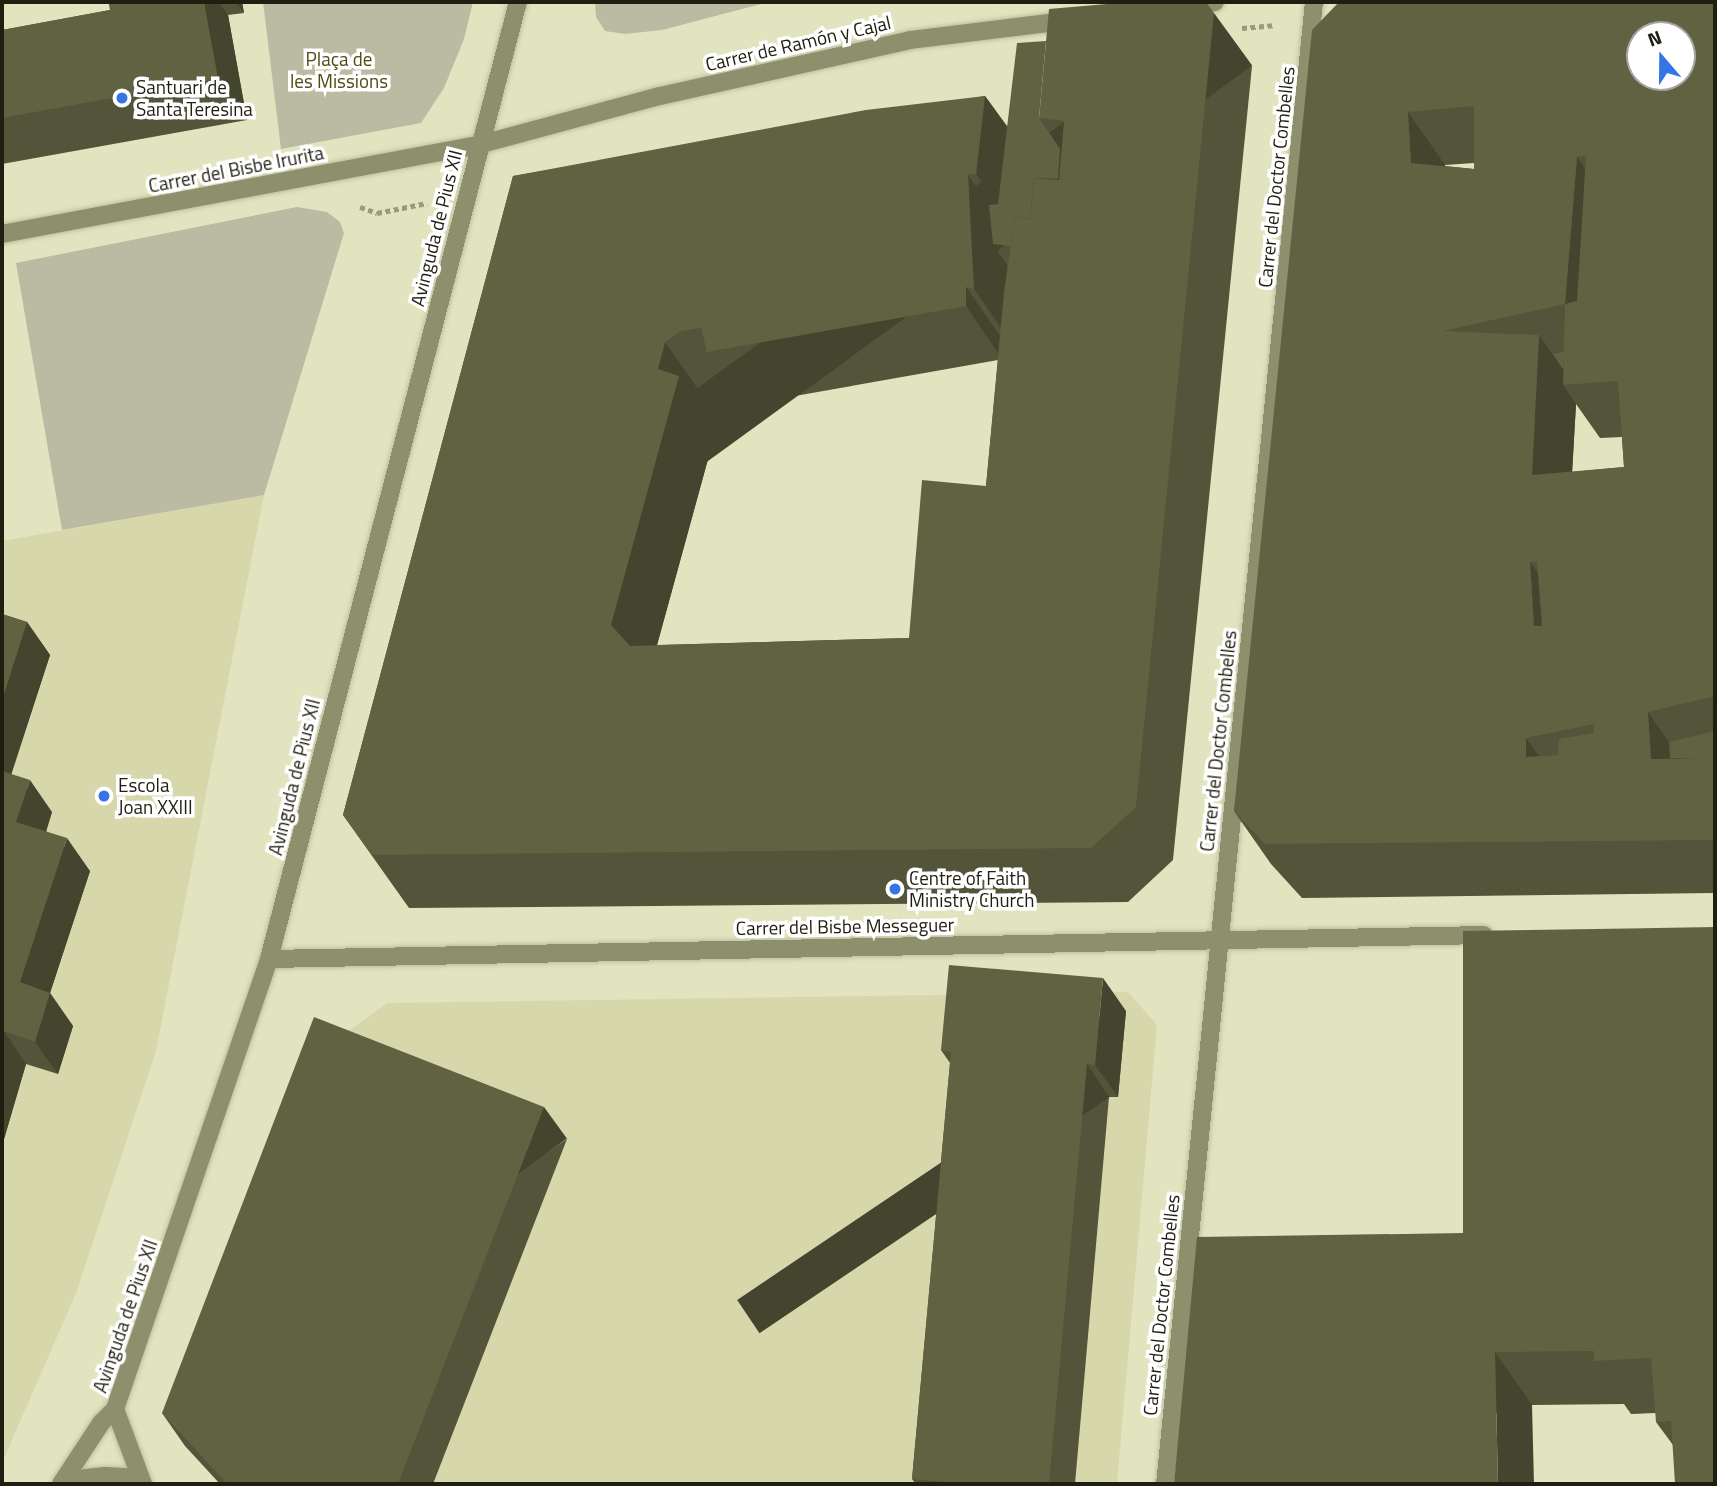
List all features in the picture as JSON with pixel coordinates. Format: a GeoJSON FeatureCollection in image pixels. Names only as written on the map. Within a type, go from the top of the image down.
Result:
{"type":"FeatureCollection","features":[{"type":"Feature","properties":{"kind":"street"},"geometry":{"type":"LineString","coordinates":[[478,145],[518,2]]}},
{"type":"Feature","properties":{"kind":"street"},"geometry":{"type":"LineString","coordinates":[[1160,9],[1215,2]]}},
{"type":"Feature","properties":{"kind":"street","name":"Carrer del Doctor Combelles"},"geometry":{"type":"LineString","coordinates":[[1165,1484],[1314,2]]}},
{"type":"Feature","properties":{"kind":"street","name":"Carrer de Ramón y Cajal"},"geometry":{"type":"LineString","coordinates":[[478,145],[649,99],[909,40],[1090,17]]}},
{"type":"Feature","properties":{"kind":"street","name":"Avinguda de Pius XII"},"geometry":{"type":"LineString","coordinates":[[61,1484],[101,1423],[115,1409],[269,959],[478,145]]}},
{"type":"Feature","properties":{"kind":"street","name":"Carrer del Bisbe Irurita"},"geometry":{"type":"LineString","coordinates":[[2,233],[478,145]]}},
{"type":"Feature","properties":{"kind":"street","name":"Carrer del Bisbe Messeguer"},"geometry":{"type":"LineString","coordinates":[[269,959],[1498,934]]}},
{"type":"Feature","properties":{"kind":"street","name":"Avinguda de Pius XII"},"geometry":{"type":"LineString","coordinates":[[115,1409],[143,1484]]}},
{"type":"Feature","properties":{"kind":"street"},"geometry":{"type":"LineString","coordinates":[[70,1484],[86,1478],[105,1476],[124,1477],[143,1484]]}},
{"type":"Feature","properties":{"kind":"path"},"geometry":{"type":"LineString","coordinates":[[1231,29],[1314,21]]}},
{"type":"Feature","properties":{"kind":"path"},"geometry":{"type":"LineString","coordinates":[[352,204],[377,213],[465,195]]}},
{"type":"Feature","properties":{"kind":"shaded area","name":"Escola Joan XXIII"},"geometry":{"type":"Polygon","coordinates":[[[264,495],[156,1051],[77,1291],[2,1463],[2,541],[264,495]]]}},
{"type":"Feature","properties":{"kind":"shaded area"},"geometry":{"type":"Polygon","coordinates":[[[1128,992],[1157,1025],[1117,1484],[221,1484],[342,1036],[387,1003],[1128,992]]]}},
{"type":"Feature","properties":{"kind":"green space","name":"Plaça de les Missions"},"geometry":{"type":"Polygon","coordinates":[[[263,2],[473,2],[464,39],[444,88],[421,123],[281,149],[263,2]]]}},
{"type":"Feature","properties":{"kind":"green space"},"geometry":{"type":"Polygon","coordinates":[[[595,2],[769,2],[662,30],[625,34],[605,31],[596,17],[595,2]]]}},
{"type":"Feature","properties":{"kind":"green space"},"geometry":{"type":"Polygon","coordinates":[[[297,207],[327,212],[340,222],[344,233],[264,495],[62,530],[16,263],[297,207]]]}},
{"type":"Feature","properties":{"kind":"building"},"geometry":{"type":"Polygon","coordinates":[[[109,2],[204,2],[218,79],[2,118],[2,30],[110,10],[109,2]]]}},
{"type":"Feature","properties":{"kind":"building"},"geometry":{"type":"Polygon","coordinates":[[[1130,2],[1206,2],[1214,13],[1136,807],[1091,848],[372,855],[343,815],[513,176],[866,110],[985,96],[976,174],[968,175],[974,289],[966,287],[966,306],[707,352],[701,328],[681,331],[665,342],[658,369],[679,376],[611,625],[630,646],[909,638],[922,480],[986,486],[1004,292],[1015,217],[1030,219],[1034,178],[1059,180],[1064,121],[1039,118],[1049,9],[1130,2]]]}},
{"type":"Feature","properties":{"kind":"building"},"geometry":{"type":"Polygon","coordinates":[[[1339,2],[1715,2],[1715,696],[1648,712],[1651,759],[1715,758],[1715,840],[1265,844],[1234,811],[1312,30],[1339,2]],[[1474,106],[1408,112],[1411,163],[1474,169],[1474,106]],[[1586,156],[1577,157],[1565,304],[1577,301],[1586,156]],[[1565,304],[1443,331],[1539,335],[1532,475],[1624,467],[1618,381],[1563,385],[1565,304]],[[1537,561],[1530,562],[1534,626],[1542,626],[1537,561]],[[1594,724],[1526,738],[1526,757],[1558,755],[1559,739],[1594,733],[1594,724]]]}},
{"type":"Feature","properties":{"kind":"building"},"geometry":{"type":"Polygon","coordinates":[[[1046,41],[1039,118],[1060,149],[1058,179],[1034,178],[1030,219],[1015,217],[1011,246],[993,244],[989,205],[998,204],[1017,43],[1046,41]]]}},
{"type":"Feature","properties":{"kind":"building"},"geometry":{"type":"Polygon","coordinates":[[[1564,352],[1563,368],[1562,368],[1553,354],[1564,352]]]}},
{"type":"Feature","properties":{"kind":"building"},"geometry":{"type":"Polygon","coordinates":[[[2,614],[27,622],[2,700],[2,614]]]}},
{"type":"Feature","properties":{"kind":"building"},"geometry":{"type":"Polygon","coordinates":[[[1715,731],[1715,758],[1670,758],[1669,742],[1715,731]]]}},
{"type":"Feature","properties":{"kind":"building"},"geometry":{"type":"Polygon","coordinates":[[[2,771],[30,780],[16,822],[67,838],[20,982],[50,993],[35,1042],[4,1031],[2,1037],[2,771]]]}},
{"type":"Feature","properties":{"kind":"building"},"geometry":{"type":"Polygon","coordinates":[[[1715,927],[1715,1484],[1675,1484],[1671,1421],[1656,1422],[1651,1358],[1594,1361],[1594,1351],[1495,1352],[1498,1484],[1174,1484],[1197,1237],[1463,1233],[1463,931],[1715,927]]]}},
{"type":"Feature","properties":{"kind":"building"},"geometry":{"type":"Polygon","coordinates":[[[949,965],[1103,978],[1095,1065],[1087,1064],[1049,1484],[971,1484],[912,1479],[951,1052],[941,1050],[949,965]]]}},
{"type":"Feature","properties":{"kind":"building"},"geometry":{"type":"Polygon","coordinates":[[[314,1017],[544,1107],[398,1484],[227,1484],[162,1413],[314,1017]]]}},
{"type":"Feature","properties":{"kind":"place","name":"Santuari de Santa Teresina"},"geometry":{"type":"Point","coordinates":[122,98]}},
{"type":"Feature","properties":{"kind":"place","name":"Escola Joan XXIII"},"geometry":{"type":"Point","coordinates":[104,796]}},
{"type":"Feature","properties":{"kind":"place","name":"Centre of Faith Ministry Church"},"geometry":{"type":"Point","coordinates":[895,889]}}]}
